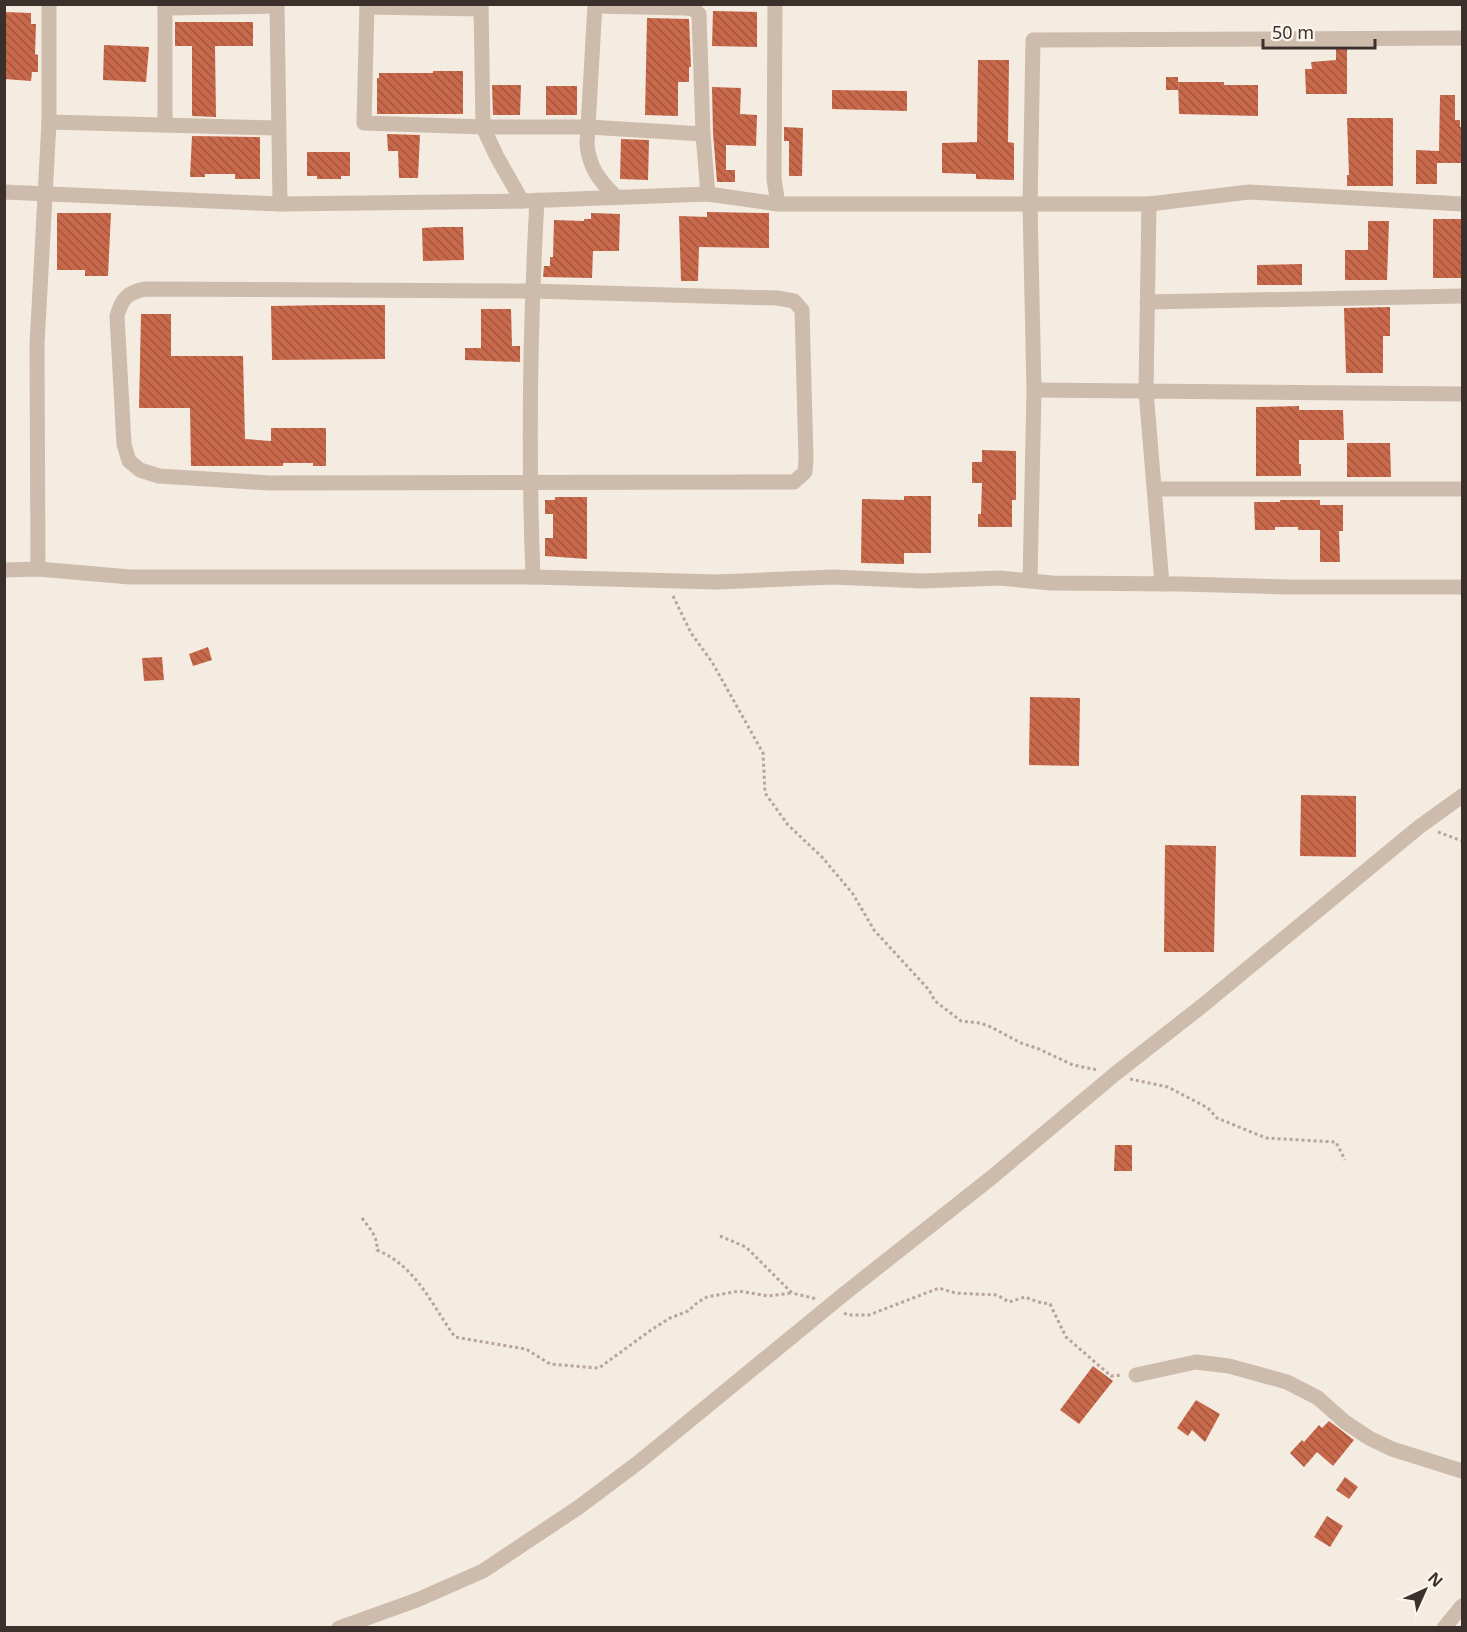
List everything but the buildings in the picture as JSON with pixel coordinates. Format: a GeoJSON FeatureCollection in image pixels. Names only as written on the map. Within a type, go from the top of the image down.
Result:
{"type":"FeatureCollection","features":[{"type":"Feature","properties":{"kind":"street"},"geometry":{"type":"LineString","coordinates":[[39,569],[37,345],[49,122],[49,4]]}},
{"type":"Feature","properties":{"kind":"street"},"geometry":{"type":"LineString","coordinates":[[775,4],[774,179],[778,204]]}},
{"type":"Feature","properties":{"kind":"street"},"geometry":{"type":"LineString","coordinates":[[165,123],[165,6],[277,5],[277,128],[280,204]]}},
{"type":"Feature","properties":{"kind":"street"},"geometry":{"type":"LineString","coordinates":[[616,197],[601,182],[588,160],[595,5],[687,8],[699,14],[703,134],[708,194]]}},
{"type":"Feature","properties":{"kind":"street"},"geometry":{"type":"LineString","coordinates":[[533,577],[529,483],[532,291],[529,200],[483,128],[481,7],[367,6],[364,123],[483,128],[589,127],[703,134]]}},
{"type":"Feature","properties":{"kind":"street"},"geometry":{"type":"LineString","coordinates":[[1030,581],[1034,390],[1030,205],[1033,39],[1462,38]]}},
{"type":"Feature","properties":{"kind":"street"},"geometry":{"type":"LineString","coordinates":[[49,122],[165,123],[277,128]]}},
{"type":"Feature","properties":{"kind":"street"},"geometry":{"type":"LineString","coordinates":[[4,192],[280,204],[529,200],[708,194],[778,204],[1030,205],[1149,204],[1249,192],[1462,204]]}},
{"type":"Feature","properties":{"kind":"street"},"geometry":{"type":"LineString","coordinates":[[1149,204],[1146,391],[1162,584]]}},
{"type":"Feature","properties":{"kind":"street"},"geometry":{"type":"LineString","coordinates":[[146,289],[532,291],[766,298],[794,301],[802,310],[806,459],[805,472],[794,482],[529,483],[270,483],[159,476],[140,470],[129,461],[124,444],[117,316],[121,302],[132,292],[146,289]]}},
{"type":"Feature","properties":{"kind":"street"},"geometry":{"type":"LineString","coordinates":[[1148,302],[1462,296]]}},
{"type":"Feature","properties":{"kind":"street"},"geometry":{"type":"LineString","coordinates":[[1034,390],[1462,394]]}},
{"type":"Feature","properties":{"kind":"street"},"geometry":{"type":"LineString","coordinates":[[1155,489],[1462,489]]}},
{"type":"Feature","properties":{"kind":"street"},"geometry":{"type":"LineString","coordinates":[[4,570],[39,569],[130,577],[533,577],[717,582],[832,577],[923,581],[999,578],[1052,583],[1462,587]]}},
{"type":"Feature","properties":{"kind":"street"},"geometry":{"type":"LineString","coordinates":[[339,1628],[417,1600],[483,1571],[579,1507],[639,1462],[831,1304],[991,1178],[1419,827],[1462,796]]}},
{"type":"Feature","properties":{"kind":"street"},"geometry":{"type":"LineString","coordinates":[[1136,1375],[1196,1362],[1229,1366],[1287,1382],[1318,1398],[1345,1422],[1369,1438],[1392,1449],[1462,1471]]}},
{"type":"Feature","properties":{"kind":"street"},"geometry":{"type":"LineString","coordinates":[[1444,1628],[1462,1606]]}},
{"type":"Feature","properties":{"kind":"path"},"geometry":{"type":"LineString","coordinates":[[665,581],[691,633],[712,662],[763,753],[765,793],[788,825],[822,857],[853,894],[874,930],[929,990],[935,1001],[961,1021],[991,1027],[1021,1043],[1073,1065],[1168,1087],[1208,1108],[1217,1118],[1266,1138],[1336,1142],[1345,1160]]}},
{"type":"Feature","properties":{"kind":"path"},"geometry":{"type":"LineString","coordinates":[[1419,827],[1462,841]]}},
{"type":"Feature","properties":{"kind":"path"},"geometry":{"type":"LineString","coordinates":[[362,1218],[375,1236],[378,1243],[377,1250],[393,1258],[415,1278],[455,1337],[526,1349],[550,1364],[599,1368],[651,1329],[688,1311],[708,1297],[739,1291],[768,1296],[792,1293],[831,1304],[848,1315],[868,1315],[939,1288],[955,1293],[998,1295],[1009,1302],[1025,1297],[1050,1304],[1066,1337],[1111,1376],[1136,1375]]}},
{"type":"Feature","properties":{"kind":"path"},"geometry":{"type":"LineString","coordinates":[[720,1236],[746,1247],[792,1293]]}}]}
